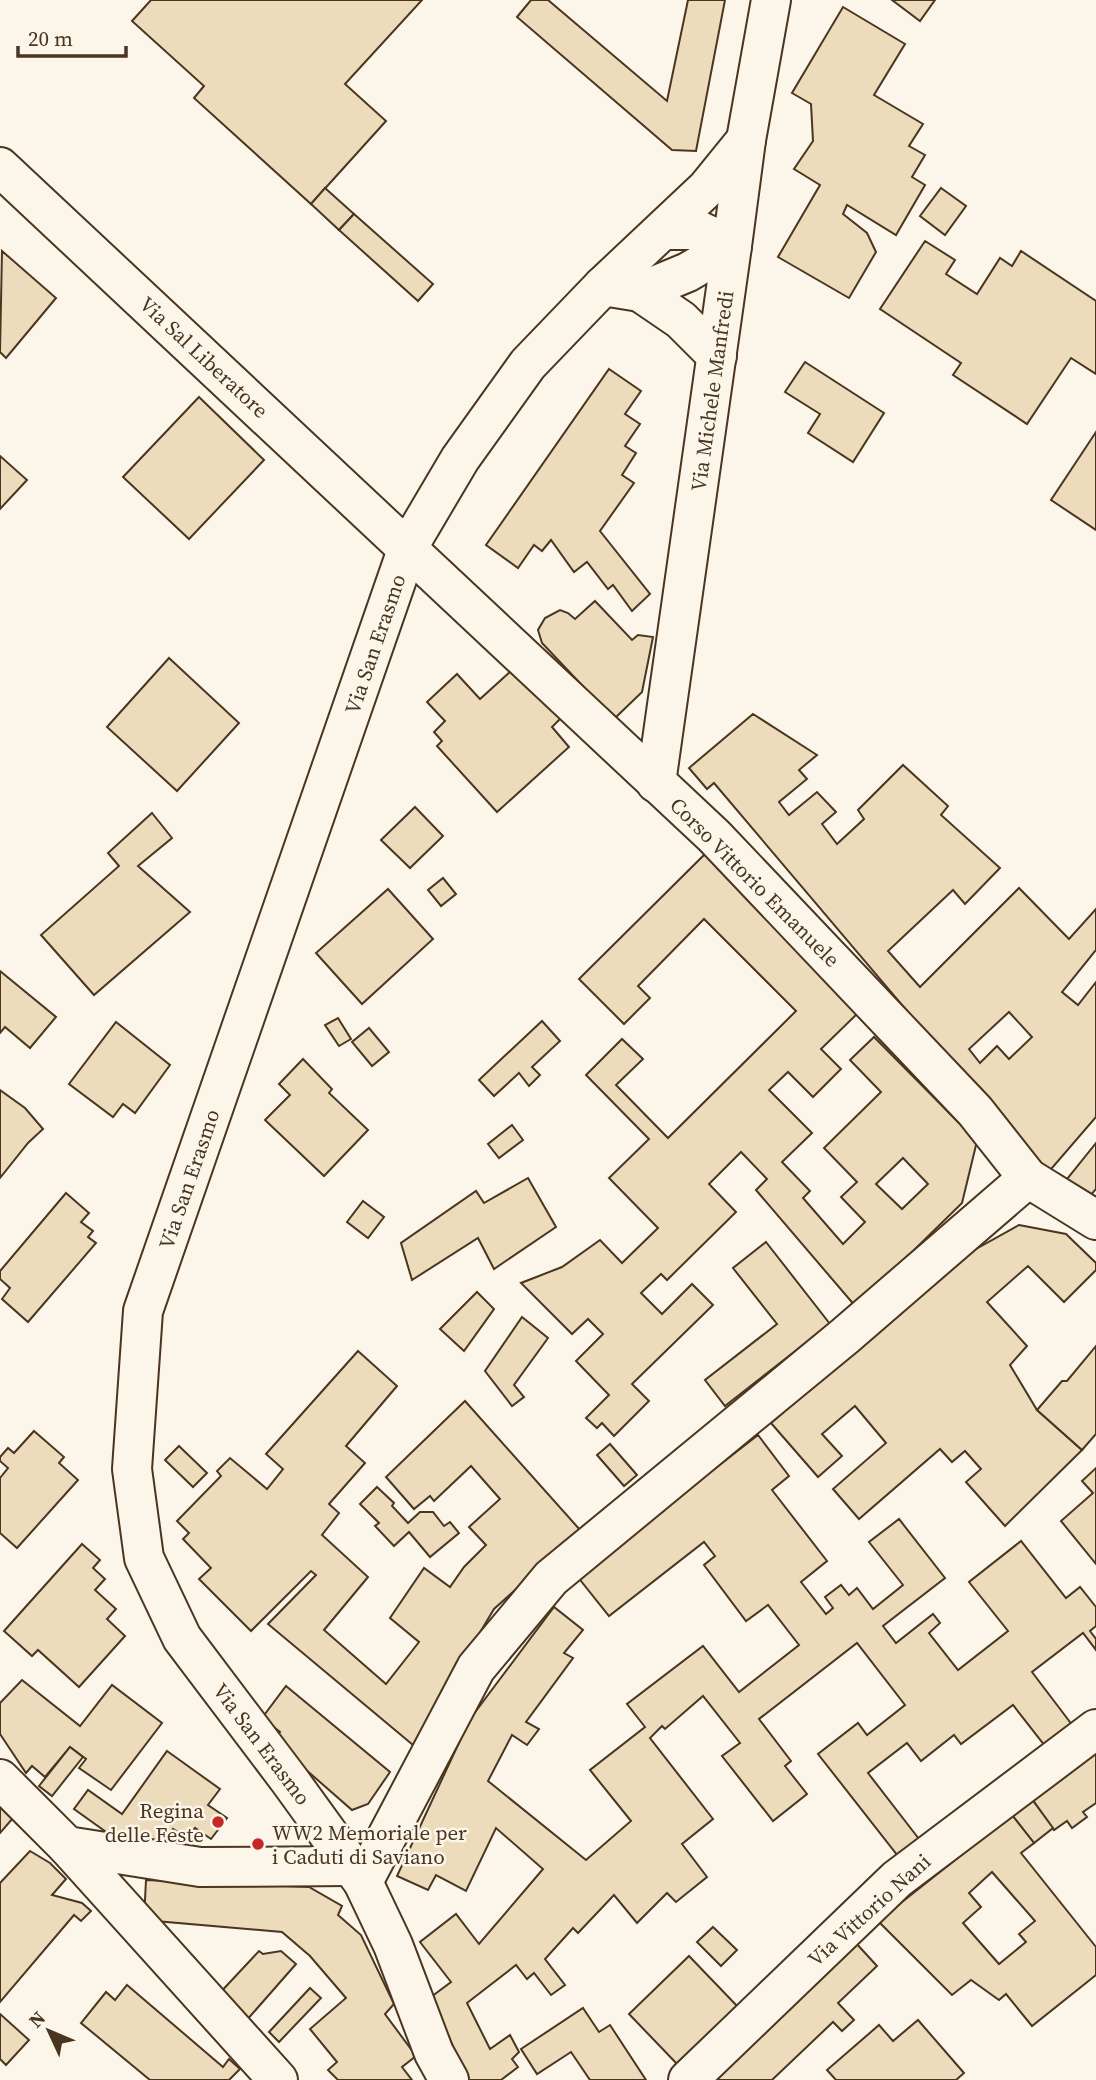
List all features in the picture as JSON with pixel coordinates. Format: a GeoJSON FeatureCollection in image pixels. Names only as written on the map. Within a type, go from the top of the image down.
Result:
{"type":"FeatureCollection","features":[{"type":"Feature","properties":{"kind":"street","name":"Via Michele Manfredi"},"geometry":{"type":"LineString","coordinates":[[656,783],[746,140],[771,0]]}},
{"type":"Feature","properties":{"kind":"street","name":"Via San Erasmo"},"geometry":{"type":"LineString","coordinates":[[449,2080],[434,2053],[393,1945],[357,1874],[182,1637],[144,1558],[132,1469],[143,1311],[408,547],[460,459],[528,364],[603,286],[707,188],[746,140]]}},
{"type":"Feature","properties":{"kind":"street","name":"Via Sal Liberatore"},"geometry":{"type":"LineString","coordinates":[[0,167],[408,547]]}},
{"type":"Feature","properties":{"kind":"street"},"geometry":{"type":"LineString","coordinates":[[664,230],[698,230],[732,246]]}},
{"type":"Feature","properties":{"kind":"street"},"geometry":{"type":"LineString","coordinates":[[640,292],[688,272],[732,246]]}},
{"type":"Feature","properties":{"kind":"street"},"geometry":{"type":"LineString","coordinates":[[603,286],[640,292],[681,320],[717,356]]}},
{"type":"Feature","properties":{"kind":"street","name":"Corso Vittorio Emanuele"},"geometry":{"type":"LineString","coordinates":[[408,547],[714,836],[975,1111],[1028,1178],[1096,1220]]}},
{"type":"Feature","properties":{"kind":"street"},"geometry":{"type":"LineString","coordinates":[[67,1846],[200,1867],[357,1874],[476,1668],[551,1578],[845,1336],[1028,1178]]}},
{"type":"Feature","properties":{"kind":"street","name":"Via Vittorio Nani"},"geometry":{"type":"LineString","coordinates":[[688,2080],[897,1879],[1096,1729]]}},
{"type":"Feature","properties":{"kind":"street"},"geometry":{"type":"LineString","coordinates":[[0,1779],[67,1846],[278,2080]]}},
{"type":"Feature","properties":{"kind":"building"},"geometry":{"type":"Polygon","coordinates":[[[151,0],[422,0],[345,84],[386,121],[311,204],[194,98],[204,86],[132,21],[151,0]]]}},
{"type":"Feature","properties":{"kind":"building"},"geometry":{"type":"Polygon","coordinates":[[[531,0],[548,0],[667,101],[688,0],[725,0],[696,151],[672,150],[517,17],[531,0]]]}},
{"type":"Feature","properties":{"kind":"building"},"geometry":{"type":"Polygon","coordinates":[[[892,0],[935,0],[920,21],[892,0]]]}},
{"type":"Feature","properties":{"kind":"building"},"geometry":{"type":"Polygon","coordinates":[[[843,7],[905,44],[874,95],[923,124],[909,146],[925,155],[912,177],[925,185],[896,235],[847,205],[843,214],[867,233],[876,252],[849,298],[778,257],[820,185],[794,169],[813,141],[811,104],[792,93],[843,7]]]}},
{"type":"Feature","properties":{"kind":"building"},"geometry":{"type":"Polygon","coordinates":[[[325,188],[354,214],[339,230],[311,204],[325,188]]]}},
{"type":"Feature","properties":{"kind":"building"},"geometry":{"type":"Polygon","coordinates":[[[941,188],[966,206],[945,235],[920,216],[941,188]]]}},
{"type":"Feature","properties":{"kind":"building"},"geometry":{"type":"Polygon","coordinates":[[[354,214],[433,284],[418,301],[339,230],[354,214]]]}},
{"type":"Feature","properties":{"kind":"building"},"geometry":{"type":"Polygon","coordinates":[[[925,241],[955,260],[946,274],[977,294],[1000,258],[1012,266],[1021,251],[1096,301],[1096,374],[1071,358],[1027,424],[953,375],[961,363],[880,309],[925,241]]]}},
{"type":"Feature","properties":{"kind":"building"},"geometry":{"type":"Polygon","coordinates":[[[2,251],[56,298],[6,358],[0,352],[2,251]]]}},
{"type":"Feature","properties":{"kind":"building"},"geometry":{"type":"Polygon","coordinates":[[[805,362],[884,413],[853,462],[808,433],[820,414],[785,392],[805,362]]]}},
{"type":"Feature","properties":{"kind":"building"},"geometry":{"type":"Polygon","coordinates":[[[609,369],[641,391],[625,414],[640,424],[625,446],[636,453],[622,475],[634,483],[600,531],[650,594],[632,611],[613,585],[608,589],[587,562],[574,572],[551,540],[542,551],[534,545],[518,568],[486,545],[609,369]]]}},
{"type":"Feature","properties":{"kind":"building"},"geometry":{"type":"Polygon","coordinates":[[[199,397],[264,460],[189,539],[123,477],[199,397]]]}},
{"type":"Feature","properties":{"kind":"building"},"geometry":{"type":"Polygon","coordinates":[[[1096,432],[1096,530],[1051,500],[1096,432]]]}},
{"type":"Feature","properties":{"kind":"building"},"geometry":{"type":"Polygon","coordinates":[[[0,456],[27,480],[0,509],[0,456]]]}},
{"type":"Feature","properties":{"kind":"building"},"geometry":{"type":"Polygon","coordinates":[[[595,601],[632,640],[638,635],[653,637],[642,692],[614,719],[542,643],[538,630],[545,618],[560,610],[575,619],[595,601]]]}},
{"type":"Feature","properties":{"kind":"building"},"geometry":{"type":"Polygon","coordinates":[[[169,658],[239,723],[177,791],[107,727],[169,658]]]}},
{"type":"Feature","properties":{"kind":"building"},"geometry":{"type":"Polygon","coordinates":[[[511,671],[561,718],[552,727],[569,747],[497,812],[437,746],[442,741],[434,732],[445,721],[427,702],[457,674],[480,699],[511,671]]]}},
{"type":"Feature","properties":{"kind":"building"},"geometry":{"type":"Polygon","coordinates":[[[753,714],[817,755],[799,770],[807,779],[779,802],[789,815],[817,792],[836,812],[822,824],[837,844],[864,819],[858,810],[903,765],[948,806],[941,815],[1000,868],[965,904],[953,890],[888,951],[920,987],[1019,888],[1069,939],[1096,909],[1096,950],[1062,992],[1078,1005],[1096,982],[1096,1117],[1046,1175],[714,783],[707,789],[689,768],[753,714]],[[1009,1012],[969,1049],[980,1063],[997,1046],[1009,1059],[1032,1037],[1009,1012]]]}},
{"type":"Feature","properties":{"kind":"building"},"geometry":{"type":"Polygon","coordinates":[[[415,807],[443,836],[410,868],[381,840],[415,807]]]}},
{"type":"Feature","properties":{"kind":"building"},"geometry":{"type":"Polygon","coordinates":[[[152,813],[172,838],[138,866],[190,912],[94,995],[41,935],[119,866],[108,853],[152,813]]]}},
{"type":"Feature","properties":{"kind":"building"},"geometry":{"type":"Polygon","coordinates":[[[706,853],[861,1010],[821,1049],[841,1069],[813,1097],[788,1072],[769,1090],[812,1133],[782,1162],[810,1191],[803,1198],[843,1244],[865,1222],[841,1197],[857,1182],[824,1148],[881,1092],[850,1060],[874,1037],[977,1141],[962,1203],[856,1307],[756,1190],[767,1179],[741,1152],[709,1184],[736,1212],[667,1280],[661,1274],[641,1293],[662,1314],[692,1284],[713,1305],[632,1384],[649,1401],[614,1436],[602,1423],[597,1428],[586,1418],[609,1395],[576,1361],[603,1334],[588,1319],[572,1334],[521,1283],[562,1267],[600,1240],[622,1263],[658,1228],[609,1178],[649,1139],[586,1075],[622,1039],[643,1059],[616,1085],[668,1138],[796,1011],[704,919],[638,986],[650,998],[624,1024],[579,979],[706,853]],[[903,1158],[876,1184],[902,1209],[928,1184],[903,1158]]]}},
{"type":"Feature","properties":{"kind":"building"},"geometry":{"type":"Polygon","coordinates":[[[443,878],[456,894],[441,906],[428,890],[443,878]]]}},
{"type":"Feature","properties":{"kind":"building"},"geometry":{"type":"Polygon","coordinates":[[[388,889],[433,939],[362,1004],[316,953],[388,889]]]}},
{"type":"Feature","properties":{"kind":"building"},"geometry":{"type":"Polygon","coordinates":[[[0,971],[56,1017],[30,1048],[5,1027],[0,1033],[0,971]]]}},
{"type":"Feature","properties":{"kind":"building"},"geometry":{"type":"Polygon","coordinates":[[[338,1018],[351,1039],[339,1046],[325,1025],[338,1018]]]}},
{"type":"Feature","properties":{"kind":"building"},"geometry":{"type":"Polygon","coordinates":[[[542,1021],[560,1041],[532,1067],[540,1075],[529,1086],[519,1073],[494,1096],[479,1080],[542,1021]]]}},
{"type":"Feature","properties":{"kind":"building"},"geometry":{"type":"Polygon","coordinates":[[[116,1022],[170,1065],[135,1113],[123,1104],[113,1117],[69,1084],[116,1022]]]}},
{"type":"Feature","properties":{"kind":"building"},"geometry":{"type":"Polygon","coordinates":[[[369,1028],[389,1052],[372,1066],[352,1042],[369,1028]]]}},
{"type":"Feature","properties":{"kind":"building"},"geometry":{"type":"Polygon","coordinates":[[[303,1059],[332,1089],[329,1093],[368,1130],[324,1176],[265,1120],[290,1095],[279,1084],[303,1059]]]}},
{"type":"Feature","properties":{"kind":"building"},"geometry":{"type":"Polygon","coordinates":[[[0,1090],[25,1108],[43,1129],[0,1178],[0,1090]]]}},
{"type":"Feature","properties":{"kind":"building"},"geometry":{"type":"Polygon","coordinates":[[[512,1125],[523,1140],[499,1158],[488,1144],[512,1125]]]}},
{"type":"Feature","properties":{"kind":"building"},"geometry":{"type":"Polygon","coordinates":[[[1096,1143],[1096,1189],[1090,1196],[1067,1179],[1096,1143]]]}},
{"type":"Feature","properties":{"kind":"building"},"geometry":{"type":"Polygon","coordinates":[[[528,1178],[556,1227],[494,1269],[478,1238],[412,1280],[401,1243],[476,1191],[484,1203],[528,1178]]]}},
{"type":"Feature","properties":{"kind":"building"},"geometry":{"type":"Polygon","coordinates":[[[66,1193],[89,1213],[81,1222],[93,1231],[88,1237],[96,1243],[28,1322],[2,1299],[10,1288],[0,1279],[0,1271],[66,1193]]]}},
{"type":"Feature","properties":{"kind":"building"},"geometry":{"type":"Polygon","coordinates":[[[363,1201],[384,1217],[368,1238],[347,1222],[363,1201]]]}},
{"type":"Feature","properties":{"kind":"building"},"geometry":{"type":"Polygon","coordinates":[[[1019,1225],[1066,1234],[1096,1263],[1096,1270],[1064,1302],[1028,1266],[987,1302],[1027,1346],[1010,1365],[1037,1410],[1082,1450],[1005,1526],[966,1482],[981,1469],[965,1451],[952,1462],[940,1449],[859,1519],[833,1489],[886,1443],[855,1406],[822,1434],[842,1456],[818,1477],[771,1423],[967,1254],[1019,1225]]]}},
{"type":"Feature","properties":{"kind":"building"},"geometry":{"type":"Polygon","coordinates":[[[766,1242],[830,1324],[725,1406],[705,1380],[777,1324],[733,1268],[766,1242]]]}},
{"type":"Feature","properties":{"kind":"building"},"geometry":{"type":"Polygon","coordinates":[[[477,1292],[494,1309],[464,1351],[440,1329],[477,1292]]]}},
{"type":"Feature","properties":{"kind":"building"},"geometry":{"type":"Polygon","coordinates":[[[522,1317],[548,1338],[514,1385],[524,1397],[512,1406],[485,1371],[522,1317]]]}},
{"type":"Feature","properties":{"kind":"building"},"geometry":{"type":"Polygon","coordinates":[[[1096,1346],[1096,1434],[1082,1450],[1037,1410],[1062,1381],[1067,1381],[1096,1346]]]}},
{"type":"Feature","properties":{"kind":"building"},"geometry":{"type":"Polygon","coordinates":[[[358,1351],[397,1386],[346,1446],[365,1463],[329,1504],[339,1513],[322,1535],[368,1577],[324,1630],[386,1684],[419,1642],[390,1618],[424,1568],[450,1587],[464,1567],[486,1545],[469,1527],[500,1499],[471,1466],[434,1501],[430,1496],[414,1509],[386,1477],[465,1401],[581,1531],[494,1609],[413,1745],[268,1624],[316,1575],[311,1571],[251,1631],[199,1579],[211,1568],[183,1539],[189,1533],[177,1521],[221,1476],[217,1471],[230,1458],[267,1489],[283,1469],[266,1454],[358,1351]]]}},
{"type":"Feature","properties":{"kind":"building"},"geometry":{"type":"Polygon","coordinates":[[[34,1431],[64,1457],[59,1463],[78,1480],[17,1548],[0,1533],[0,1478],[8,1468],[0,1461],[0,1457],[8,1448],[14,1453],[34,1431]]]}},
{"type":"Feature","properties":{"kind":"building"},"geometry":{"type":"Polygon","coordinates":[[[758,1435],[789,1476],[772,1490],[827,1561],[801,1582],[826,1614],[833,1608],[825,1597],[841,1585],[849,1595],[857,1588],[873,1609],[903,1585],[869,1542],[899,1519],[945,1578],[883,1626],[896,1643],[933,1614],[940,1623],[929,1633],[958,1670],[1008,1631],[969,1582],[1021,1541],[1066,1598],[1080,1587],[1096,1607],[1096,1626],[1090,1631],[1096,1639],[1096,1650],[1083,1633],[1032,1672],[1076,1730],[1049,1751],[1013,1705],[961,1744],[954,1735],[921,1761],[907,1743],[868,1773],[919,1839],[898,1856],[818,1754],[858,1723],[867,1735],[905,1705],[857,1643],[759,1719],[791,1761],[785,1766],[807,1794],[773,1821],[722,1756],[740,1743],[703,1696],[665,1729],[662,1726],[650,1738],[713,1819],[682,1844],[707,1877],[676,1902],[667,1893],[637,1923],[614,1895],[578,1933],[573,1928],[545,1959],[565,1985],[551,1995],[534,1973],[527,1979],[516,1965],[467,2003],[490,2049],[510,2035],[519,2052],[512,2059],[518,2067],[501,2080],[468,2080],[431,1997],[451,1982],[420,1942],[456,1914],[479,1944],[543,1869],[496,1828],[466,1891],[436,1875],[428,1890],[397,1876],[470,1719],[554,1607],[583,1630],[564,1653],[573,1658],[526,1722],[539,1729],[527,1745],[512,1735],[488,1781],[586,1860],[631,1821],[590,1770],[645,1727],[627,1704],[703,1646],[739,1692],[799,1645],[768,1605],[746,1621],[704,1565],[715,1556],[704,1542],[609,1616],[577,1576],[758,1435]]]}},
{"type":"Feature","properties":{"kind":"building"},"geometry":{"type":"Polygon","coordinates":[[[610,1444],[637,1475],[624,1486],[597,1455],[610,1444]]]}},
{"type":"Feature","properties":{"kind":"building"},"geometry":{"type":"Polygon","coordinates":[[[179,1446],[207,1473],[193,1487],[165,1460],[179,1446]]]}},
{"type":"Feature","properties":{"kind":"building"},"geometry":{"type":"Polygon","coordinates":[[[1096,1468],[1096,1564],[1061,1521],[1093,1493],[1082,1481],[1096,1468]]]}},
{"type":"Feature","properties":{"kind":"building"},"geometry":{"type":"Polygon","coordinates":[[[377,1487],[394,1503],[392,1506],[408,1523],[420,1512],[433,1512],[444,1526],[450,1522],[459,1533],[430,1557],[409,1532],[394,1546],[375,1526],[379,1523],[360,1504],[377,1487]]]}},
{"type":"Feature","properties":{"kind":"building"},"geometry":{"type":"Polygon","coordinates":[[[82,1544],[100,1560],[93,1568],[105,1579],[95,1590],[116,1609],[107,1619],[125,1636],[79,1687],[38,1650],[32,1656],[4,1631],[82,1544]]]}},
{"type":"Feature","properties":{"kind":"building"},"geometry":{"type":"Polygon","coordinates":[[[22,1680],[80,1726],[112,1685],[162,1723],[111,1790],[79,1768],[86,1759],[70,1747],[45,1777],[32,1766],[26,1773],[0,1734],[0,1703],[22,1680]]]}},
{"type":"Feature","properties":{"kind":"building"},"geometry":{"type":"Polygon","coordinates":[[[286,1686],[390,1772],[368,1804],[352,1810],[273,1741],[280,1732],[262,1718],[286,1686]]]}},
{"type":"Feature","properties":{"kind":"building"},"geometry":{"type":"Polygon","coordinates":[[[70,1747],[83,1757],[52,1796],[39,1786],[70,1747]]]}},
{"type":"Feature","properties":{"kind":"building"},"geometry":{"type":"Polygon","coordinates":[[[1096,1749],[1096,1803],[1083,1812],[1087,1817],[1072,1828],[1067,1821],[1054,1830],[1030,1796],[1096,1749]]]}},
{"type":"Feature","properties":{"kind":"building"},"geometry":{"type":"Polygon","coordinates":[[[167,1751],[220,1789],[208,1805],[227,1818],[211,1839],[195,1828],[187,1839],[173,1829],[161,1845],[130,1849],[74,1809],[88,1790],[122,1814],[167,1751]]]}},
{"type":"Feature","properties":{"kind":"building"},"geometry":{"type":"Polygon","coordinates":[[[1031,1798],[1053,1828],[1034,1843],[1012,1815],[1031,1798]]]}},
{"type":"Feature","properties":{"kind":"building"},"geometry":{"type":"Polygon","coordinates":[[[0,1804],[13,1818],[0,1833],[0,1804]]]}},
{"type":"Feature","properties":{"kind":"building"},"geometry":{"type":"Polygon","coordinates":[[[1012,1815],[1034,1843],[1021,1853],[1096,1947],[1096,1975],[1032,2026],[1006,1994],[999,2000],[971,1980],[952,1995],[878,1921],[1012,1815]],[[992,1872],[969,1893],[981,1907],[963,1923],[999,1964],[1026,1942],[1019,1934],[1035,1921],[992,1872]]]}},
{"type":"Feature","properties":{"kind":"building"},"geometry":{"type":"Polygon","coordinates":[[[30,1851],[50,1863],[66,1879],[52,1895],[82,1903],[91,1911],[81,1921],[74,1915],[0,2002],[0,1883],[30,1851]]]}},
{"type":"Feature","properties":{"kind":"building"},"geometry":{"type":"Polygon","coordinates":[[[146,1880],[309,1887],[342,1906],[338,1915],[361,1935],[394,2004],[385,2014],[416,2056],[402,2067],[412,2080],[338,2080],[328,2070],[337,2062],[310,2029],[346,1998],[310,1956],[282,1932],[144,1920],[146,1880]]]}},
{"type":"Feature","properties":{"kind":"building"},"geometry":{"type":"Polygon","coordinates":[[[713,1927],[737,1950],[721,1966],[697,1942],[713,1927]]]}},
{"type":"Feature","properties":{"kind":"building"},"geometry":{"type":"Polygon","coordinates":[[[855,1942],[877,1966],[838,2003],[854,2020],[842,2031],[833,2022],[772,2080],[709,2080],[855,1942]]]}},
{"type":"Feature","properties":{"kind":"building"},"geometry":{"type":"Polygon","coordinates":[[[259,1951],[263,1954],[281,1951],[296,1964],[246,2021],[217,1996],[259,1951]]]}},
{"type":"Feature","properties":{"kind":"building"},"geometry":{"type":"Polygon","coordinates":[[[689,1956],[739,2008],[679,2066],[629,2014],[689,1956]]]}},
{"type":"Feature","properties":{"kind":"building"},"geometry":{"type":"Polygon","coordinates":[[[127,1985],[223,2067],[229,2059],[240,2069],[229,2080],[150,2080],[81,2023],[106,1992],[115,2000],[127,1985]]]}},
{"type":"Feature","properties":{"kind":"building"},"geometry":{"type":"Polygon","coordinates":[[[310,1988],[321,1998],[279,2042],[269,2032],[310,1988]]]}},
{"type":"Feature","properties":{"kind":"building"},"geometry":{"type":"Polygon","coordinates":[[[583,2008],[599,2032],[610,2025],[646,2080],[590,2080],[571,2052],[537,2074],[521,2049],[583,2008]]]}},
{"type":"Feature","properties":{"kind":"building"},"geometry":{"type":"Polygon","coordinates":[[[0,2014],[29,2040],[6,2065],[0,2059],[0,2014]]]}},
{"type":"Feature","properties":{"kind":"building"},"geometry":{"type":"Polygon","coordinates":[[[918,2020],[964,2073],[956,2080],[836,2080],[827,2070],[879,2025],[893,2041],[918,2020]]]}},
{"type":"Feature","properties":{"kind":"place","name":"Regina delle Feste"},"geometry":{"type":"Point","coordinates":[218,1822]}},
{"type":"Feature","properties":{"kind":"place","name":"WW2 Memoriale per i Caduti di Saviano"},"geometry":{"type":"Point","coordinates":[258,1844]}}]}
